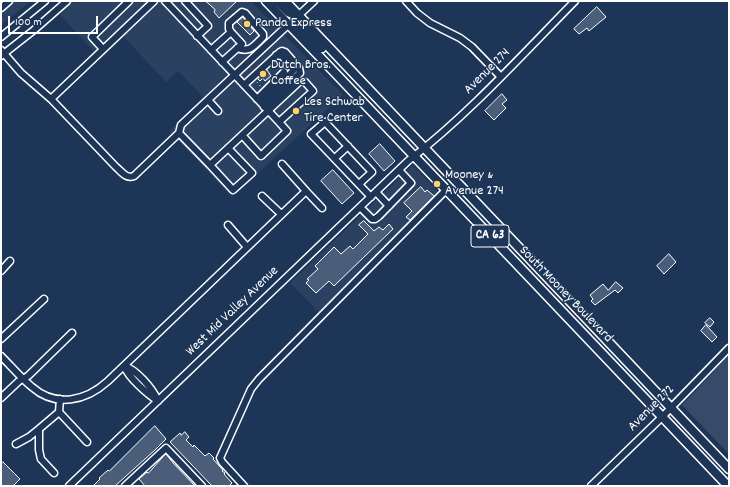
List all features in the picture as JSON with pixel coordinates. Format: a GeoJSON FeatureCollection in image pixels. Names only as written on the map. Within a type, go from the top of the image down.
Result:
{"type":"FeatureCollection","features":[{"type":"Feature","properties":{"kind":"main road","name":"South Mooney Boulevard"},"geometry":{"type":"LineString","coordinates":[[266,1],[728,486]]}},
{"type":"Feature","properties":{"kind":"main road"},"geometry":{"type":"LineString","coordinates":[[277,1],[288,12],[296,16],[298,15]]}},
{"type":"Feature","properties":{"kind":"main road","name":"South Mooney Boulevard"},"geometry":{"type":"LineString","coordinates":[[285,1],[729,469]]}},
{"type":"Feature","properties":{"kind":"main road"},"geometry":{"type":"LineString","coordinates":[[289,24],[292,23],[302,28],[340,66],[348,73],[359,79]]}},
{"type":"Feature","properties":{"kind":"street"},"geometry":{"type":"LineString","coordinates":[[1,8],[10,1]]}},
{"type":"Feature","properties":{"kind":"street"},"geometry":{"type":"LineString","coordinates":[[1,37],[45,1]]}},
{"type":"Feature","properties":{"kind":"street"},"geometry":{"type":"LineString","coordinates":[[67,1],[34,30],[2,53],[21,73],[51,99],[116,167],[130,178],[134,176],[179,133],[181,125],[289,24]]}},
{"type":"Feature","properties":{"kind":"street"},"geometry":{"type":"LineString","coordinates":[[104,49],[92,37],[129,1]]}},
{"type":"Feature","properties":{"kind":"street"},"geometry":{"type":"LineString","coordinates":[[51,99],[154,1]]}},
{"type":"Feature","properties":{"kind":"street"},"geometry":{"type":"LineString","coordinates":[[165,1],[234,75],[246,83],[262,105],[287,131],[260,156],[242,135]]}},
{"type":"Feature","properties":{"kind":"street"},"geometry":{"type":"LineString","coordinates":[[170,6],[176,1]]}},
{"type":"Feature","properties":{"kind":"street"},"geometry":{"type":"LineString","coordinates":[[185,1],[208,26],[197,36]]}},
{"type":"Feature","properties":{"kind":"street"},"geometry":{"type":"LineString","coordinates":[[298,15],[314,1]]}},
{"type":"Feature","properties":{"kind":"street"},"geometry":{"type":"LineString","coordinates":[[406,1],[417,13],[430,23],[460,38],[500,76]]}},
{"type":"Feature","properties":{"kind":"street","name":"Avenue 274"},"geometry":{"type":"LineString","coordinates":[[415,156],[445,131],[575,1]]}},
{"type":"Feature","properties":{"kind":"street"},"geometry":{"type":"LineString","coordinates":[[222,62],[237,48],[242,44],[229,29],[229,23],[242,12],[245,13],[262,31],[263,37],[248,50],[237,48]]}},
{"type":"Feature","properties":{"kind":"street"},"geometry":{"type":"LineString","coordinates":[[211,50],[231,32]]}},
{"type":"Feature","properties":{"kind":"street"},"geometry":{"type":"LineString","coordinates":[[210,165],[242,135],[262,105],[294,70],[282,56],[276,55],[246,83]]}},
{"type":"Feature","properties":{"kind":"street"},"geometry":{"type":"LineString","coordinates":[[262,105],[264,91],[284,72]]}},
{"type":"Feature","properties":{"kind":"street"},"geometry":{"type":"LineString","coordinates":[[262,105],[298,82],[305,82],[313,91],[280,122]]}},
{"type":"Feature","properties":{"kind":"street"},"geometry":{"type":"LineString","coordinates":[[208,100],[218,111]]}},
{"type":"Feature","properties":{"kind":"street"},"geometry":{"type":"LineString","coordinates":[[359,184],[372,172],[325,122],[312,134],[371,197]]}},
{"type":"Feature","properties":{"kind":"street"},"geometry":{"type":"LineString","coordinates":[[179,133],[233,190],[252,173],[228,148]]}},
{"type":"Feature","properties":{"kind":"street"},"geometry":{"type":"LineString","coordinates":[[334,158],[348,146]]}},
{"type":"Feature","properties":{"kind":"street","name":"West Mid Valley Avenue"},"geometry":{"type":"LineString","coordinates":[[69,486],[398,170],[415,156]]}},
{"type":"Feature","properties":{"kind":"street"},"geometry":{"type":"LineString","coordinates":[[282,164],[322,208]]}},
{"type":"Feature","properties":{"kind":"street"},"geometry":{"type":"LineString","coordinates":[[360,207],[373,219],[376,219],[411,183],[398,170]]}},
{"type":"Feature","properties":{"kind":"street"},"geometry":{"type":"LineString","coordinates":[[244,486],[220,458],[251,389],[259,379],[446,190]]}},
{"type":"Feature","properties":{"kind":"street"},"geometry":{"type":"LineString","coordinates":[[1,356],[32,388],[41,394],[60,399],[72,400],[91,394],[99,389],[124,366],[306,191]]}},
{"type":"Feature","properties":{"kind":"street"},"geometry":{"type":"LineString","coordinates":[[376,192],[389,206]]}},
{"type":"Feature","properties":{"kind":"street"},"geometry":{"type":"LineString","coordinates":[[262,196],[281,214]]}},
{"type":"Feature","properties":{"kind":"street"},"geometry":{"type":"LineString","coordinates":[[228,225],[247,247]]}},
{"type":"Feature","properties":{"kind":"street"},"geometry":{"type":"LineString","coordinates":[[1,271],[10,262]]}},
{"type":"Feature","properties":{"kind":"street"},"geometry":{"type":"LineString","coordinates":[[1,339],[44,299]]}},
{"type":"Feature","properties":{"kind":"street"},"geometry":{"type":"LineString","coordinates":[[1,398],[19,381],[28,376],[72,333]]}},
{"type":"Feature","properties":{"kind":"street","name":"Avenue 272"},"geometry":{"type":"LineString","coordinates":[[591,486],[671,408],[729,348]]}},
{"type":"Feature","properties":{"kind":"street"},"geometry":{"type":"LineString","coordinates":[[124,366],[130,368],[154,392],[158,401]]}},
{"type":"Feature","properties":{"kind":"street"},"geometry":{"type":"LineString","coordinates":[[16,444],[29,437],[59,412],[60,399]]}},
{"type":"Feature","properties":{"kind":"street"},"geometry":{"type":"LineString","coordinates":[[59,412],[87,442]]}},
{"type":"Feature","properties":{"kind":"street"},"geometry":{"type":"LineString","coordinates":[[39,429],[39,450],[41,459],[54,473]]}},
{"type":"Feature","properties":{"kind":"street"},"geometry":{"type":"LineString","coordinates":[[129,485],[166,448],[202,486]]}},
{"type":"Feature","properties":{"kind":"path"},"geometry":{"type":"LineString","coordinates":[[246,83],[249,83],[254,79],[264,91]]}},
{"type":"Feature","properties":{"kind":"shaded area"},"geometry":{"type":"Polygon","coordinates":[[[1,1],[31,1],[1,25],[1,1]]]}},
{"type":"Feature","properties":{"kind":"shaded area"},"geometry":{"type":"Polygon","coordinates":[[[74,1],[251,1],[343,95],[232,197],[169,131],[203,97],[178,71],[166,82],[124,37],[101,59],[60,15],[74,1]]]}},
{"type":"Feature","properties":{"kind":"shaded area"},"geometry":{"type":"Polygon","coordinates":[[[413,166],[439,193],[321,314],[290,283],[413,166]]]}},
{"type":"Feature","properties":{"kind":"shaded area"},"geometry":{"type":"Polygon","coordinates":[[[729,355],[729,454],[682,405],[729,355]]]}},
{"type":"Feature","properties":{"kind":"building"},"geometry":{"type":"Polygon","coordinates":[[[206,1],[237,1],[219,18],[214,12],[215,10],[206,1]]]}},
{"type":"Feature","properties":{"kind":"building"},"geometry":{"type":"Polygon","coordinates":[[[597,7],[606,17],[589,31],[587,28],[579,34],[574,29],[597,7]]]}},
{"type":"Feature","properties":{"kind":"building"},"geometry":{"type":"Polygon","coordinates":[[[243,17],[254,31],[250,35],[237,22],[243,17]]]}},
{"type":"Feature","properties":{"kind":"building"},"geometry":{"type":"Polygon","coordinates":[[[267,70],[271,76],[265,81],[263,78],[260,81],[258,79],[267,70]]]}},
{"type":"Feature","properties":{"kind":"building"},"geometry":{"type":"Polygon","coordinates":[[[502,94],[507,100],[502,104],[506,108],[494,120],[485,111],[502,94]]]}},
{"type":"Feature","properties":{"kind":"building"},"geometry":{"type":"Polygon","coordinates":[[[380,144],[395,161],[384,171],[369,154],[380,144]]]}},
{"type":"Feature","properties":{"kind":"building"},"geometry":{"type":"Polygon","coordinates":[[[333,170],[354,193],[342,204],[321,181],[333,170]]]}},
{"type":"Feature","properties":{"kind":"building"},"geometry":{"type":"Polygon","coordinates":[[[421,187],[425,192],[427,190],[434,196],[410,220],[406,217],[412,211],[404,203],[421,187]]]}},
{"type":"Feature","properties":{"kind":"building"},"geometry":{"type":"Polygon","coordinates":[[[364,221],[374,231],[379,227],[383,230],[389,224],[393,229],[334,286],[329,281],[316,293],[306,283],[309,280],[307,279],[318,269],[315,266],[334,247],[341,254],[350,246],[353,249],[368,234],[359,225],[364,221]]]}},
{"type":"Feature","properties":{"kind":"building"},"geometry":{"type":"Polygon","coordinates":[[[669,254],[676,262],[664,274],[657,266],[669,254]]]}},
{"type":"Feature","properties":{"kind":"building"},"geometry":{"type":"Polygon","coordinates":[[[616,282],[623,288],[618,293],[615,290],[595,305],[591,301],[593,299],[590,295],[603,284],[608,290],[616,282]]]}},
{"type":"Feature","properties":{"kind":"building"},"geometry":{"type":"Polygon","coordinates":[[[710,318],[714,322],[710,327],[705,323],[710,318]]]}},
{"type":"Feature","properties":{"kind":"building"},"geometry":{"type":"Polygon","coordinates":[[[706,325],[717,337],[712,342],[701,331],[706,325]]]}},
{"type":"Feature","properties":{"kind":"building"},"geometry":{"type":"Polygon","coordinates":[[[155,426],[166,439],[155,450],[115,486],[93,486],[100,479],[99,478],[108,470],[109,471],[155,426]]]}},
{"type":"Feature","properties":{"kind":"building"},"geometry":{"type":"Polygon","coordinates":[[[185,432],[189,437],[186,440],[193,447],[194,445],[205,456],[209,453],[214,458],[213,459],[232,483],[229,486],[212,486],[170,442],[180,433],[181,435],[185,432]]]}},
{"type":"Feature","properties":{"kind":"building"},"geometry":{"type":"Polygon","coordinates":[[[166,454],[195,486],[145,486],[139,479],[147,472],[148,473],[166,454]]]}},
{"type":"Feature","properties":{"kind":"building"},"geometry":{"type":"Polygon","coordinates":[[[3,462],[20,479],[13,486],[1,485],[1,464],[3,462]]]}},
{"type":"Feature","properties":{"kind":"place","name":"Panda Express"},"geometry":{"type":"Point","coordinates":[247,24]}},
{"type":"Feature","properties":{"kind":"place","name":"Dutch Bros. Coffee"},"geometry":{"type":"Point","coordinates":[263,74]}},
{"type":"Feature","properties":{"kind":"place","name":"Les Schwab Tire Center"},"geometry":{"type":"Point","coordinates":[296,111]}},
{"type":"Feature","properties":{"kind":"place","name":"Mooney & Avenue 274"},"geometry":{"type":"Point","coordinates":[437,184]}}]}
